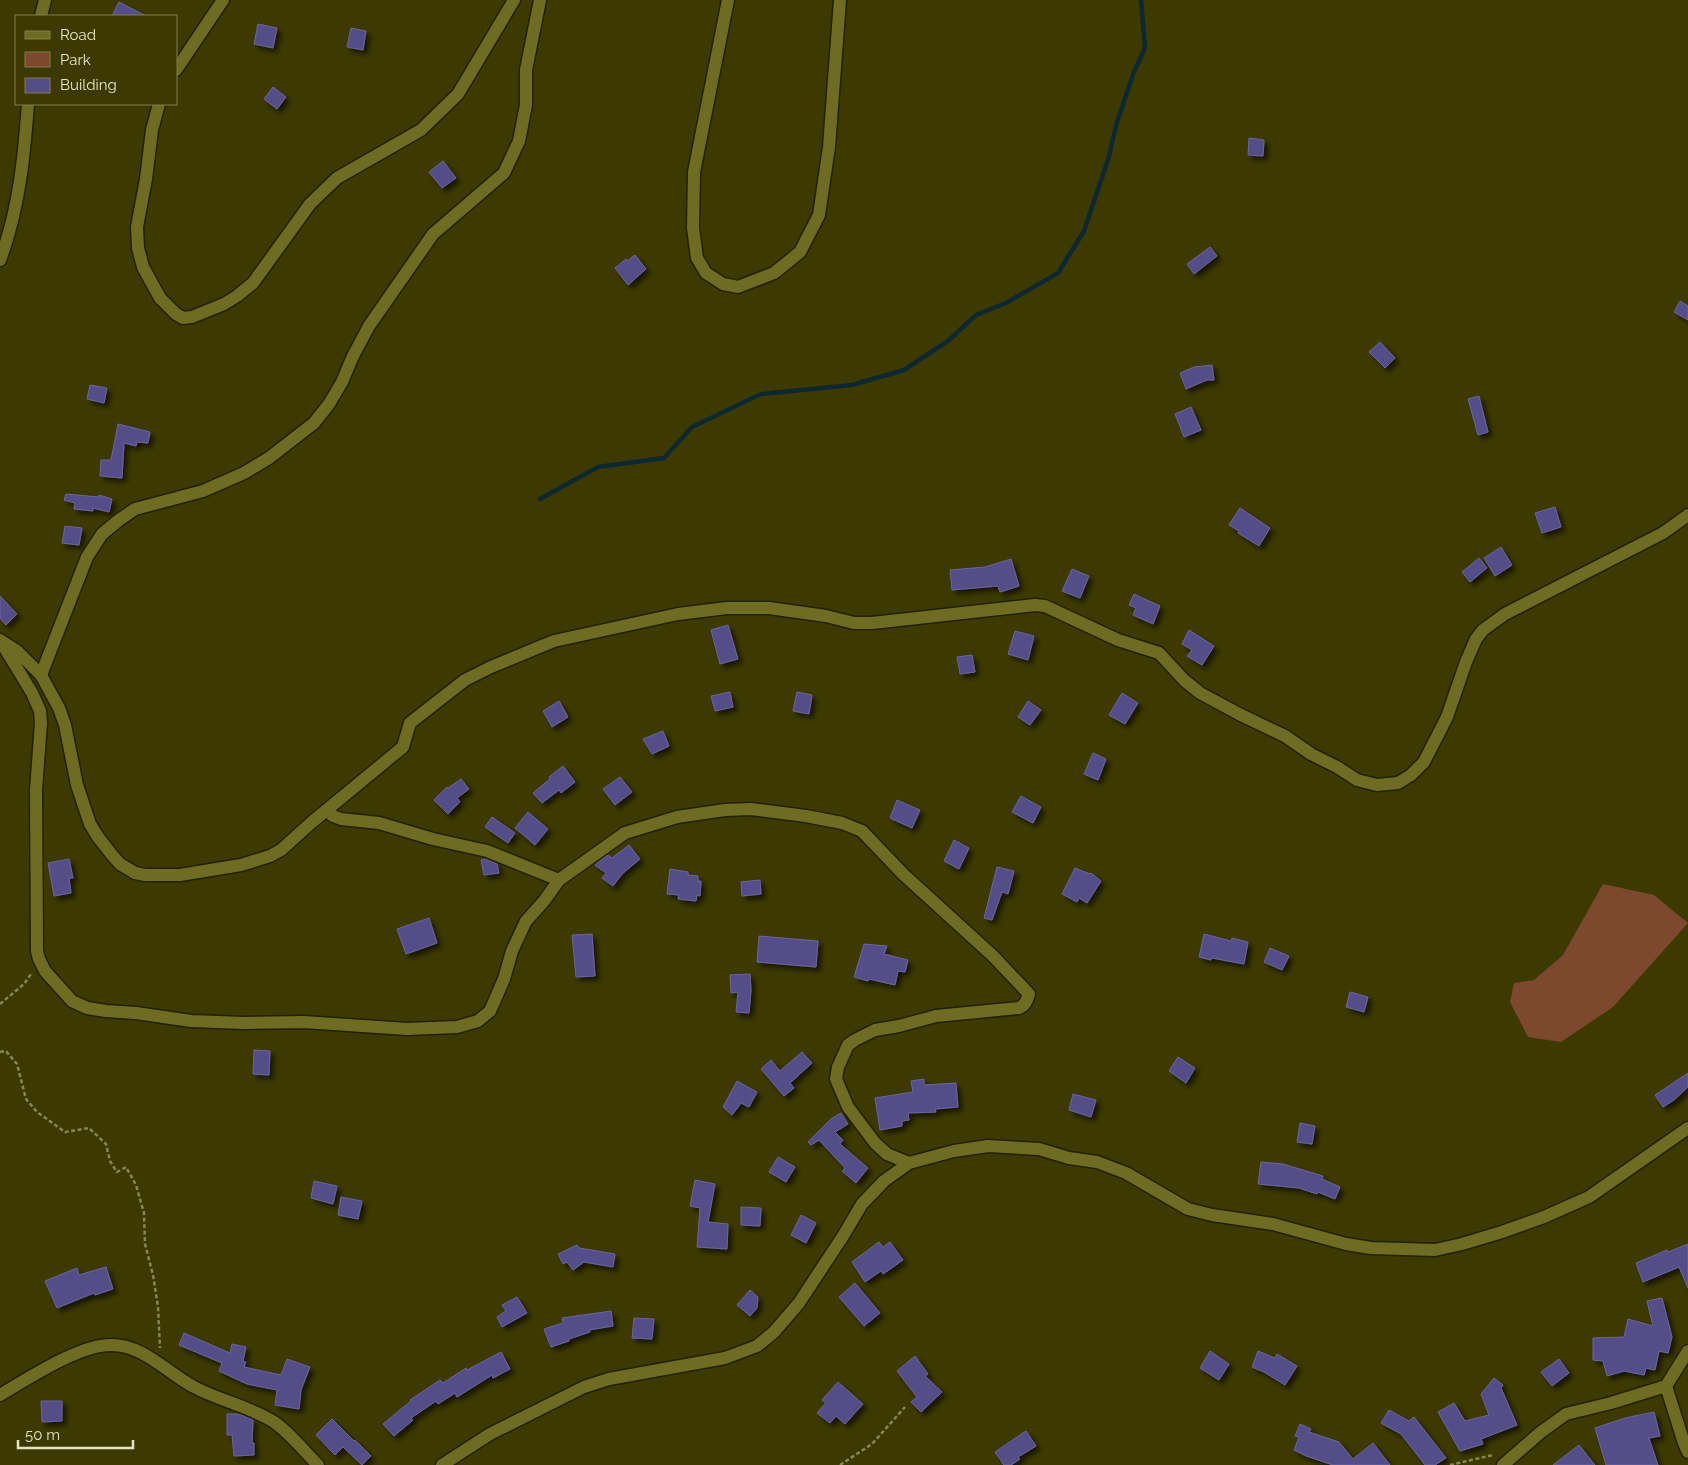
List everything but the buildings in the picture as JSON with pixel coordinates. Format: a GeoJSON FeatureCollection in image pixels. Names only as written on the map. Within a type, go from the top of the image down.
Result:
{"type":"FeatureCollection","features":[{"type":"Feature","properties":{"kind":"street"},"geometry":{"type":"LineString","coordinates":[[41,15],[45,0]]}},
{"type":"Feature","properties":{"kind":"street"},"geometry":{"type":"LineString","coordinates":[[178,67],[223,0]]}},
{"type":"Feature","properties":{"kind":"street"},"geometry":{"type":"LineString","coordinates":[[159,105],[152,130],[144,196],[137,228],[138,248],[143,268],[160,298],[176,314],[183,318],[192,317],[224,304],[253,283],[310,204],[337,178],[421,130],[458,94],[514,0]]}},
{"type":"Feature","properties":{"kind":"street"},"geometry":{"type":"LineString","coordinates":[[41,675],[87,557],[102,534],[135,509],[203,492],[244,473],[270,458],[314,423],[329,404],[342,382],[369,326],[433,234],[504,173],[519,141],[526,105],[526,70],[540,0]]}},
{"type":"Feature","properties":{"kind":"street"},"geometry":{"type":"LineString","coordinates":[[728,0],[694,172],[694,228],[697,258],[706,273],[723,284],[738,287],[774,273],[800,252],[819,215],[829,147],[840,0]]}},
{"type":"Feature","properties":{"kind":"street"},"geometry":{"type":"LineString","coordinates":[[0,260],[14,212],[22,167],[28,105]]}},
{"type":"Feature","properties":{"kind":"street"},"geometry":{"type":"LineString","coordinates":[[0,640],[17,650],[41,675],[59,708],[65,725],[77,785],[90,824],[98,837],[120,864],[131,871],[145,875],[180,875],[254,862],[277,852],[404,747],[410,723],[465,680],[491,667],[554,641],[678,614],[727,608],[770,608],[826,616],[854,623],[872,623],[1035,605],[1045,606],[1118,640],[1159,653],[1184,680],[1200,693],[1285,736],[1311,754],[1357,780],[1377,785],[1398,783],[1411,775],[1424,762],[1446,716],[1476,639],[1483,630],[1505,614],[1663,533],[1688,515]]}},
{"type":"Feature","properties":{"kind":"street"},"geometry":{"type":"LineString","coordinates":[[0,640],[20,670],[40,711],[42,724],[36,790],[37,951],[39,959],[50,977],[72,1001],[87,1008],[106,1012],[136,1013],[191,1021],[244,1023],[304,1022],[407,1029],[457,1027],[478,1021],[490,1011],[504,979],[512,951],[526,921],[559,880],[625,833],[677,817],[725,810],[751,809],[806,816],[842,823],[862,831],[903,874],[993,956],[1029,994],[1023,1006],[1018,1008],[936,1016],[876,1030],[848,1045],[838,1067],[836,1079],[848,1107],[864,1131],[881,1149],[887,1154],[909,1163]]}},
{"type":"Feature","properties":{"kind":"street"},"geometry":{"type":"LineString","coordinates":[[327,810],[333,816],[341,819],[379,823],[432,839],[487,851],[559,880]]}},
{"type":"Feature","properties":{"kind":"street"},"geometry":{"type":"LineString","coordinates":[[442,1465],[490,1434],[584,1387],[608,1379],[725,1358],[758,1346],[774,1332],[799,1302],[862,1204],[884,1182],[909,1163],[954,1151],[988,1146],[1039,1149],[1069,1158],[1096,1162],[1126,1173],[1188,1209],[1273,1224],[1346,1244],[1370,1248],[1435,1250],[1502,1232],[1544,1217],[1589,1197],[1688,1128]]}},
{"type":"Feature","properties":{"kind":"street"},"geometry":{"type":"LineString","coordinates":[[0,1395],[41,1371],[90,1349],[103,1345],[121,1345],[132,1348],[144,1355],[194,1388],[263,1415],[282,1429],[318,1465]]}},
{"type":"Feature","properties":{"kind":"street"},"geometry":{"type":"LineString","coordinates":[[1503,1465],[1541,1432],[1566,1414],[1611,1403],[1666,1386],[1688,1351]]}},
{"type":"Feature","properties":{"kind":"street"},"geometry":{"type":"LineString","coordinates":[[1666,1386],[1688,1452]]}},
{"type":"Feature","properties":{"kind":"path"},"geometry":{"type":"LineString","coordinates":[[0,1004],[24,984],[39,959]]}},
{"type":"Feature","properties":{"kind":"path"},"geometry":{"type":"LineString","coordinates":[[0,1052],[6,1051],[17,1064],[26,1099],[37,1112],[66,1132],[90,1128],[106,1144],[110,1161],[117,1172],[126,1167],[136,1185],[144,1213],[145,1244],[153,1275],[158,1307],[161,1367]]}},
{"type":"Feature","properties":{"kind":"path"},"geometry":{"type":"LineString","coordinates":[[840,1465],[872,1444],[905,1408]]}},
{"type":"Feature","properties":{"kind":"path"},"geometry":{"type":"LineString","coordinates":[[1450,1465],[1521,1449]]}},
{"type":"Feature","properties":{"kind":"green space"},"geometry":{"type":"Polygon","coordinates":[[[1603,884],[1654,895],[1688,923],[1613,1007],[1561,1042],[1528,1037],[1510,1002],[1514,983],[1534,980],[1563,955],[1603,884]]]}},
{"type":"Feature","properties":{"kind":"waterway"},"geometry":{"type":"LineString","coordinates":[[540,499],[598,467],[664,458],[692,427],[761,394],[852,385],[904,370],[948,341],[976,315],[1006,303],[1058,273],[1084,231],[1108,160],[1117,122],[1134,72],[1145,48],[1141,0]]}}]}
